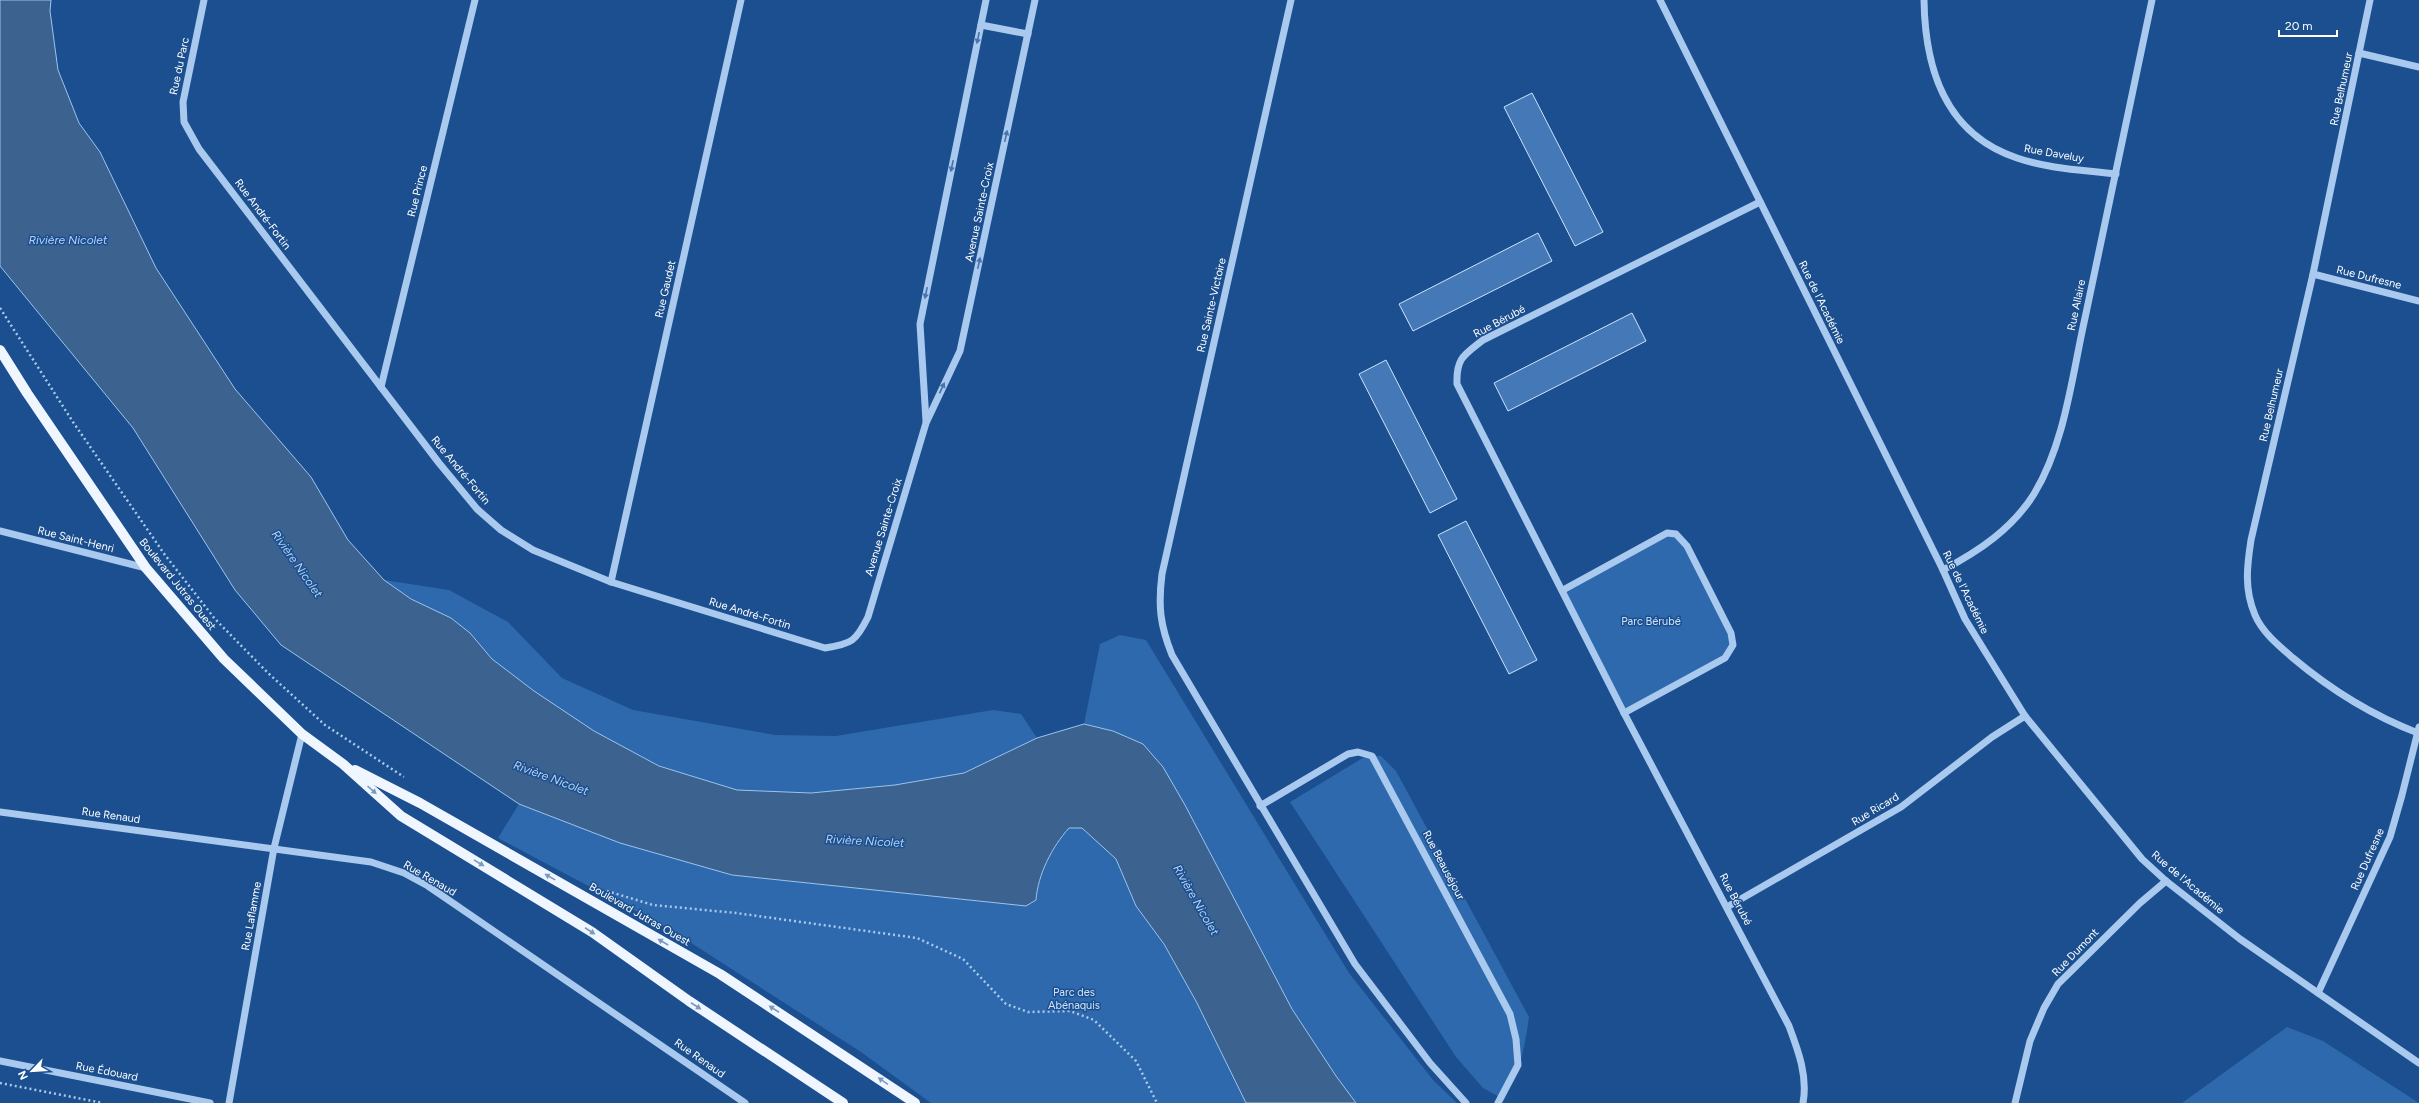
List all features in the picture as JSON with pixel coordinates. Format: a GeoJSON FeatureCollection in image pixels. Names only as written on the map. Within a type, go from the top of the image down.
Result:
{"type":"FeatureCollection","features":[{"type":"Feature","properties":{"kind":"main road","name":"Boulevard Jutras Ouest"},"geometry":{"type":"LineString","coordinates":[[0,350],[27,394],[146,568],[224,659],[302,734],[343,764],[401,816],[592,932],[689,1001],[843,1103]]}},
{"type":"Feature","properties":{"kind":"main road","name":"Boulevard Jutras Ouest"},"geometry":{"type":"LineString","coordinates":[[343,764],[420,803],[720,974],[915,1103]]}},
{"type":"Feature","properties":{"kind":"street","name":"Rue du Parc"},"geometry":{"type":"LineString","coordinates":[[191,136],[184,122],[183,102],[204,0]]}},
{"type":"Feature","properties":{"kind":"street","name":"Rue Prince"},"geometry":{"type":"LineString","coordinates":[[381,387],[475,0]]}},
{"type":"Feature","properties":{"kind":"street","name":"Rue Gaudet"},"geometry":{"type":"LineString","coordinates":[[611,582],[741,0]]}},
{"type":"Feature","properties":{"kind":"street","name":"Avenue Sainte-Croix"},"geometry":{"type":"LineString","coordinates":[[926,423],[920,324],[986,0]]}},
{"type":"Feature","properties":{"kind":"street","name":"Avenue Sainte-Croix"},"geometry":{"type":"LineString","coordinates":[[858,636],[868,616],[926,423],[960,351],[1035,0]]}},
{"type":"Feature","properties":{"kind":"street","name":"Rue Sainte-Victoire"},"geometry":{"type":"LineString","coordinates":[[1260,806],[1172,655],[1163,633],[1159,598],[1162,574],[1291,0]]}},
{"type":"Feature","properties":{"kind":"street","name":"Rue de l'Académie"},"geometry":{"type":"LineString","coordinates":[[1660,0],[1943,570],[1965,619],[2026,716],[2142,859],[2166,881],[2240,939],[2419,1063]]}},
{"type":"Feature","properties":{"kind":"street","name":"Rue Daveluy"},"geometry":{"type":"LineString","coordinates":[[1924,0],[1924,34],[1930,66],[1945,99],[1964,125],[1988,145],[2017,158],[2043,165],[2116,174]]}},
{"type":"Feature","properties":{"kind":"street","name":"Rue Allaire"},"geometry":{"type":"LineString","coordinates":[[1943,570],[1972,555],[1998,536],[2033,494],[2045,471],[2066,406],[2152,0]]}},
{"type":"Feature","properties":{"kind":"street","name":"Rue Belhumeur"},"geometry":{"type":"LineString","coordinates":[[2370,0],[2313,274],[2251,540],[2246,576],[2255,615],[2267,633],[2310,672],[2334,691],[2364,709],[2389,722],[2418,730]]}},
{"type":"Feature","properties":{"kind":"street"},"geometry":{"type":"LineString","coordinates":[[981,25],[1028,34]]}},
{"type":"Feature","properties":{"kind":"street"},"geometry":{"type":"LineString","coordinates":[[2359,53],[2419,67]]}},
{"type":"Feature","properties":{"kind":"street","name":"Rue André-Fortin"},"geometry":{"type":"LineString","coordinates":[[191,136],[381,387],[477,509],[501,530],[533,550],[611,582],[825,648],[844,645],[858,636]]}},
{"type":"Feature","properties":{"kind":"street","name":"Rue Bérubé"},"geometry":{"type":"LineString","coordinates":[[1760,202],[1483,340],[1466,354],[1456,368],[1457,384],[1563,590],[1624,713],[1789,1026],[1801,1058],[1805,1094],[1803,1103]]}},
{"type":"Feature","properties":{"kind":"street","name":"Rue Dufresne"},"geometry":{"type":"LineString","coordinates":[[2313,274],[2419,301]]}},
{"type":"Feature","properties":{"kind":"street","name":"Rue Saint-Henri"},"geometry":{"type":"LineString","coordinates":[[0,531],[146,568]]}},
{"type":"Feature","properties":{"kind":"street"},"geometry":{"type":"LineString","coordinates":[[1563,590],[1667,534],[1676,534],[1687,546],[1730,633],[1733,645],[1725,658],[1624,713]]}},
{"type":"Feature","properties":{"kind":"street","name":"Rue Ricard"},"geometry":{"type":"LineString","coordinates":[[1727,907],[1901,808],[1992,737],[2026,716]]}},
{"type":"Feature","properties":{"kind":"street","name":"Rue Dufresne"},"geometry":{"type":"LineString","coordinates":[[2318,994],[2390,836],[2418,730]]}},
{"type":"Feature","properties":{"kind":"street","name":"Rue Laflamme"},"geometry":{"type":"LineString","coordinates":[[229,1103],[274,848],[302,734]]}},
{"type":"Feature","properties":{"kind":"street","name":"Rue Beauséjour"},"geometry":{"type":"LineString","coordinates":[[1260,806],[1348,754],[1358,752],[1372,756],[1510,1014],[1516,1039],[1518,1065],[1498,1103]]}},
{"type":"Feature","properties":{"kind":"street"},"geometry":{"type":"LineString","coordinates":[[1260,806],[1355,964],[1430,1063],[1466,1103]]}},
{"type":"Feature","properties":{"kind":"street","name":"Rue Renaud"},"geometry":{"type":"LineString","coordinates":[[0,812],[371,862],[404,873],[434,891],[745,1103]]}},
{"type":"Feature","properties":{"kind":"street","name":"Rue Dumont"},"geometry":{"type":"LineString","coordinates":[[2015,1103],[2030,1041],[2044,1008],[2058,984],[2135,908],[2166,881]]}},
{"type":"Feature","properties":{"kind":"street","name":"Rue Édouard"},"geometry":{"type":"LineString","coordinates":[[0,1060],[210,1103]]}},
{"type":"Feature","properties":{"kind":"path"},"geometry":{"type":"LineString","coordinates":[[0,308],[73,422],[165,555],[215,619],[268,673],[324,725],[409,780]]}},
{"type":"Feature","properties":{"kind":"path"},"geometry":{"type":"LineString","coordinates":[[600,887],[628,899],[653,905],[736,913],[917,938],[963,959],[1006,1004],[1028,1012],[1070,1011],[1094,1020],[1136,1061],[1157,1103]]}},
{"type":"Feature","properties":{"kind":"path"},"geometry":{"type":"LineString","coordinates":[[0,1083],[103,1103]]}},
{"type":"Feature","properties":{"kind":"green space","name":"Parc Bérubé"},"geometry":{"type":"Polygon","coordinates":[[[1667,533],[1676,534],[1687,546],[1733,645],[1725,658],[1624,713],[1563,590],[1667,533]]]}},
{"type":"Feature","properties":{"kind":"green space"},"geometry":{"type":"Polygon","coordinates":[[[384,580],[449,590],[508,622],[562,678],[633,710],[775,735],[836,736],[993,710],[1021,714],[1037,738],[964,773],[895,785],[811,793],[737,790],[659,766],[594,731],[534,691],[492,659],[470,633],[451,618],[411,599],[384,580]]]}},
{"type":"Feature","properties":{"kind":"green space"},"geometry":{"type":"Polygon","coordinates":[[[1120,635],[1146,640],[1349,973],[1433,1080],[1457,1103],[1356,1103],[1336,1077],[1292,1009],[1185,805],[1113,731],[1084,724],[1100,644],[1120,635]]]}},
{"type":"Feature","properties":{"kind":"green space"},"geometry":{"type":"Polygon","coordinates":[[[1366,756],[1381,756],[1396,771],[1529,1017],[1524,1049],[1517,1072],[1513,1083],[1501,1098],[1483,1088],[1456,1057],[1290,802],[1366,756]]]}},
{"type":"Feature","properties":{"kind":"green space","name":"Parc des Abénaquis"},"geometry":{"type":"Polygon","coordinates":[[[519,804],[732,875],[1026,906],[1036,900],[1037,890],[1047,861],[1063,835],[1069,828],[1083,828],[1116,859],[1136,906],[1164,944],[1197,1003],[1246,1103],[931,1103],[861,1052],[671,930],[498,838],[519,804]]]}},
{"type":"Feature","properties":{"kind":"green space"},"geometry":{"type":"Polygon","coordinates":[[[2287,1027],[2323,1041],[2419,1103],[2182,1103],[2287,1027]]]}},
{"type":"Feature","properties":{"kind":"water","name":"Rivière Nicolet"},"geometry":{"type":"Polygon","coordinates":[[[0,0],[51,0],[50,11],[58,70],[79,123],[100,152],[156,268],[235,389],[311,477],[348,540],[384,580],[411,599],[451,618],[470,633],[492,659],[534,691],[594,731],[659,766],[737,790],[811,793],[895,785],[964,773],[1037,738],[1084,724],[1113,731],[1143,744],[1163,767],[1185,805],[1292,1009],[1336,1076],[1356,1103],[1246,1103],[1197,1003],[1164,944],[1136,906],[1116,859],[1082,828],[1069,828],[1063,835],[1047,861],[1037,890],[1036,900],[1026,906],[732,875],[620,843],[519,804],[281,645],[235,590],[133,428],[0,266],[0,0]]]}},
{"type":"Feature","properties":{"kind":"building"},"geometry":{"type":"Polygon","coordinates":[[[1532,93],[1603,232],[1575,246],[1504,107],[1532,93]]]}},
{"type":"Feature","properties":{"kind":"building"},"geometry":{"type":"Polygon","coordinates":[[[1538,233],[1552,261],[1413,331],[1399,304],[1538,233]]]}},
{"type":"Feature","properties":{"kind":"building"},"geometry":{"type":"Polygon","coordinates":[[[1632,313],[1646,341],[1508,411],[1494,383],[1632,313]]]}},
{"type":"Feature","properties":{"kind":"building"},"geometry":{"type":"Polygon","coordinates":[[[1386,360],[1457,499],[1430,513],[1359,374],[1386,360]]]}},
{"type":"Feature","properties":{"kind":"building"},"geometry":{"type":"Polygon","coordinates":[[[1466,521],[1537,660],[1509,674],[1438,535],[1466,521]]]}}]}
